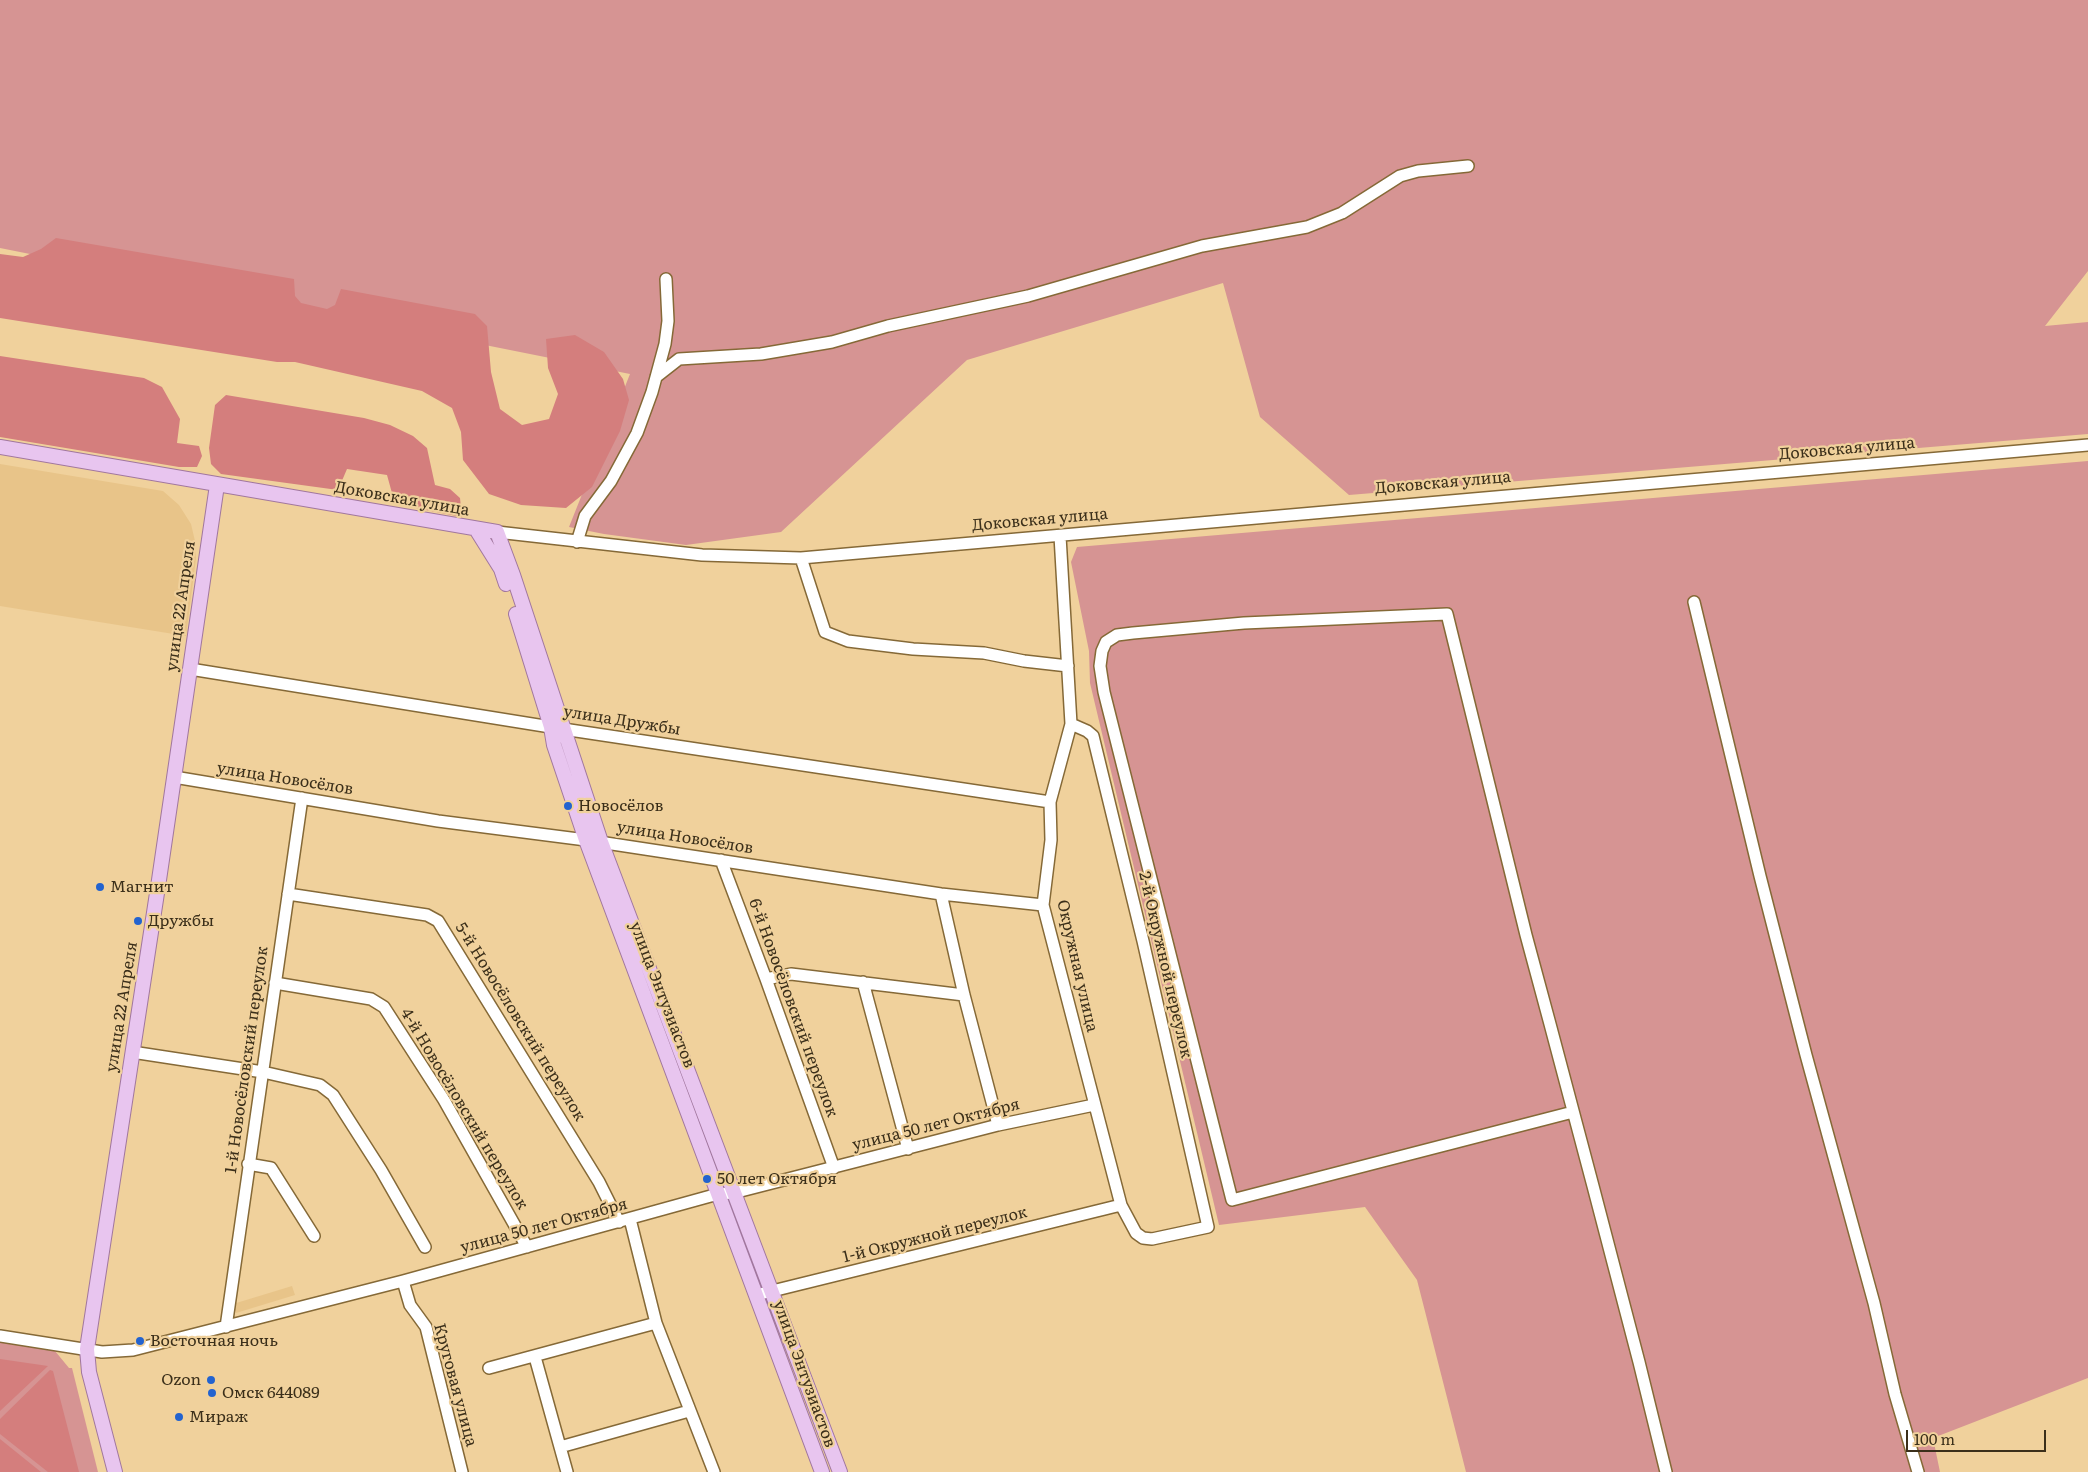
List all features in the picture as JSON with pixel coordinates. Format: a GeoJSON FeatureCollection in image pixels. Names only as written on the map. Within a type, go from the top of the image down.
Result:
{"type":"FeatureCollection","features":[{"type":"Feature","properties":{"kind":"main road","name":"Доковская улица"},"geometry":{"type":"LineString","coordinates":[[0,446],[497,532]]}},
{"type":"Feature","properties":{"kind":"main road","name":"улица 22 Апреля"},"geometry":{"type":"LineString","coordinates":[[114,1472],[90,1372],[87,1349],[217,485]]}},
{"type":"Feature","properties":{"kind":"main road","name":"улица Энтузиастов"},"geometry":{"type":"LineString","coordinates":[[476,529],[501,569],[557,728],[840,1472]]}},
{"type":"Feature","properties":{"kind":"main road","name":"улица Энтузиастов"},"geometry":{"type":"LineString","coordinates":[[497,532],[513,576],[557,728],[554,745],[586,840],[822,1472]]}},
{"type":"Feature","properties":{"kind":"street"},"geometry":{"type":"LineString","coordinates":[[656,378],[679,359],[761,354],[832,342],[888,326],[1028,296],[1202,246],[1307,227],[1342,213],[1400,176],[1418,171],[1468,166]]}},
{"type":"Feature","properties":{"kind":"street"},"geometry":{"type":"LineString","coordinates":[[577,542],[585,516],[611,481],[637,433],[656,378],[665,344],[668,321],[666,279]]}},
{"type":"Feature","properties":{"kind":"street","name":"Доковская улица"},"geometry":{"type":"LineString","coordinates":[[497,532],[702,555],[801,558],[2088,446]]}},
{"type":"Feature","properties":{"kind":"street","name":"Окружная улица"},"geometry":{"type":"LineString","coordinates":[[1060,536],[1070,724],[1050,802],[1051,840],[1043,905],[1121,1205],[1136,1233],[1143,1238],[1152,1239],[1208,1227]]}},
{"type":"Feature","properties":{"kind":"street"},"geometry":{"type":"LineString","coordinates":[[801,558],[825,632],[848,641],[984,653],[1024,661],[1068,666]]}},
{"type":"Feature","properties":{"kind":"street"},"geometry":{"type":"LineString","coordinates":[[1694,602],[1760,876],[1918,1472]]}},
{"type":"Feature","properties":{"kind":"street"},"geometry":{"type":"LineString","coordinates":[[1574,1112],[1232,1200],[1104,692],[1100,666],[1102,651],[1106,642],[1117,635],[1133,633],[1244,624],[1447,614],[1522,917],[1574,1112],[1639,1362],[1666,1472]]}},
{"type":"Feature","properties":{"kind":"street","name":"улица Дружбы"},"geometry":{"type":"LineString","coordinates":[[190,669],[557,728],[1050,802]]}},
{"type":"Feature","properties":{"kind":"street","name":"2-й Окружной переулок"},"geometry":{"type":"LineString","coordinates":[[1070,724],[1087,731],[1093,736],[1143,941],[1208,1227]]}},
{"type":"Feature","properties":{"kind":"street","name":"улица Новосёлов"},"geometry":{"type":"LineString","coordinates":[[174,777],[438,821],[601,842],[941,894],[1043,905]]}},
{"type":"Feature","properties":{"kind":"street","name":"1-й Новосёловский переулок"},"geometry":{"type":"LineString","coordinates":[[226,1327],[302,798]]}},
{"type":"Feature","properties":{"kind":"street","name":"6-й Новосёловский переулок"},"geometry":{"type":"LineString","coordinates":[[720,860],[766,979],[834,1168]]}},
{"type":"Feature","properties":{"kind":"street","name":"5-й Новосёловский переулок"},"geometry":{"type":"LineString","coordinates":[[288,894],[427,915],[438,921],[624,1221],[656,1323],[689,1412],[714,1472]]}},
{"type":"Feature","properties":{"kind":"street"},"geometry":{"type":"LineString","coordinates":[[941,894],[964,995],[998,1126]]}},
{"type":"Feature","properties":{"kind":"street"},"geometry":{"type":"LineString","coordinates":[[766,979],[791,974],[964,995]]}},
{"type":"Feature","properties":{"kind":"street"},"geometry":{"type":"LineString","coordinates":[[863,982],[908,1149]]}},
{"type":"Feature","properties":{"kind":"street","name":"4-й Новосёловский переулок"},"geometry":{"type":"LineString","coordinates":[[275,983],[371,999],[384,1006],[444,1100],[527,1247]]}},
{"type":"Feature","properties":{"kind":"street"},"geometry":{"type":"LineString","coordinates":[[132,1052],[263,1072],[320,1085],[333,1095],[425,1247]]}},
{"type":"Feature","properties":{"kind":"street","name":"улица 50 лет Октября"},"geometry":{"type":"LineString","coordinates":[[0,1336],[102,1352],[133,1350],[403,1281],[718,1194],[733,1193],[998,1126],[1094,1105]]}},
{"type":"Feature","properties":{"kind":"street"},"geometry":{"type":"LineString","coordinates":[[248,1164],[271,1168],[314,1236]]}},
{"type":"Feature","properties":{"kind":"street","name":"1-й Окружной переулок"},"geometry":{"type":"LineString","coordinates":[[756,1295],[1121,1205]]}},
{"type":"Feature","properties":{"kind":"street","name":"Круговая улица"},"geometry":{"type":"LineString","coordinates":[[403,1281],[410,1304],[426,1327],[462,1472]]}},
{"type":"Feature","properties":{"kind":"street"},"geometry":{"type":"LineString","coordinates":[[489,1368],[656,1323]]}},
{"type":"Feature","properties":{"kind":"street"},"geometry":{"type":"LineString","coordinates":[[535,1357],[567,1472]]}},
{"type":"Feature","properties":{"kind":"street"},"geometry":{"type":"LineString","coordinates":[[560,1447],[689,1412]]}},
{"type":"Feature","properties":{"kind":"shaded area"},"geometry":{"type":"Polygon","coordinates":[[[0,0],[2088,0],[2088,271],[2045,326],[2088,322],[2088,434],[1349,495],[1260,417],[1223,283],[967,360],[781,532],[686,545],[604,534],[569,527],[630,374],[0,248],[0,0]]]}},
{"type":"Feature","properties":{"kind":"shaded area"},"geometry":{"type":"Polygon","coordinates":[[[56,238],[294,279],[295,296],[301,303],[327,309],[335,305],[341,289],[475,314],[487,326],[491,372],[500,409],[522,425],[549,419],[558,394],[548,368],[546,339],[575,335],[604,352],[623,379],[629,400],[620,431],[592,487],[566,508],[521,505],[489,494],[463,460],[461,432],[452,408],[422,391],[295,362],[277,362],[0,318],[0,254],[23,257],[41,249],[56,238]]]}},
{"type":"Feature","properties":{"kind":"shaded area"},"geometry":{"type":"Polygon","coordinates":[[[0,356],[144,378],[162,387],[180,419],[177,443],[199,446],[202,456],[197,467],[179,467],[0,437],[0,356]]]}},
{"type":"Feature","properties":{"kind":"shaded area"},"geometry":{"type":"Polygon","coordinates":[[[226,395],[364,418],[390,425],[413,436],[427,448],[435,485],[450,489],[460,498],[462,517],[395,504],[387,475],[347,469],[338,490],[221,474],[211,464],[209,448],[215,405],[226,395]]]}},
{"type":"Feature","properties":{"kind":"shaded area"},"geometry":{"type":"Polygon","coordinates":[[[2088,461],[2088,1378],[1933,1438],[1940,1472],[1466,1472],[1417,1280],[1365,1207],[1219,1225],[1090,683],[1089,651],[1071,562],[1077,547],[2088,461]]]}},
{"type":"Feature","properties":{"kind":"shaded area"},"geometry":{"type":"Polygon","coordinates":[[[0,464],[163,491],[179,505],[191,524],[195,541],[196,559],[186,636],[0,606],[0,464]]]}},
{"type":"Feature","properties":{"kind":"shaded area"},"geometry":{"type":"Polygon","coordinates":[[[292,1286],[295,1295],[236,1313],[233,1304],[292,1286]]]}},
{"type":"Feature","properties":{"kind":"shaded area"},"geometry":{"type":"Polygon","coordinates":[[[0,1342],[55,1351],[69,1368],[72,1368],[98,1472],[0,1472],[0,1342]]]}},
{"type":"Feature","properties":{"kind":"shaded area"},"geometry":{"type":"Polygon","coordinates":[[[0,1359],[48,1366],[0,1411],[0,1359]]]}},
{"type":"Feature","properties":{"kind":"shaded area"},"geometry":{"type":"Polygon","coordinates":[[[50,1370],[53,1371],[79,1472],[48,1472],[0,1434],[0,1419],[50,1370]]]}},
{"type":"Feature","properties":{"kind":"shaded area"},"geometry":{"type":"Polygon","coordinates":[[[0,1439],[41,1472],[0,1472],[0,1439]]]}},
{"type":"Feature","properties":{"kind":"place","name":"Новосёлов"},"geometry":{"type":"Point","coordinates":[568,806]}},
{"type":"Feature","properties":{"kind":"place","name":"Магнит"},"geometry":{"type":"Point","coordinates":[100,887]}},
{"type":"Feature","properties":{"kind":"place","name":"Дружбы"},"geometry":{"type":"Point","coordinates":[138,921]}},
{"type":"Feature","properties":{"kind":"place","name":"50 лет Октября"},"geometry":{"type":"Point","coordinates":[707,1179]}},
{"type":"Feature","properties":{"kind":"place","name":"Восточная ночь"},"geometry":{"type":"Point","coordinates":[140,1341]}},
{"type":"Feature","properties":{"kind":"place","name":"Ozon"},"geometry":{"type":"Point","coordinates":[211,1380]}},
{"type":"Feature","properties":{"kind":"place","name":"Омск 644089"},"geometry":{"type":"Point","coordinates":[212,1393]}},
{"type":"Feature","properties":{"kind":"place","name":"Мираж"},"geometry":{"type":"Point","coordinates":[179,1417]}}]}
